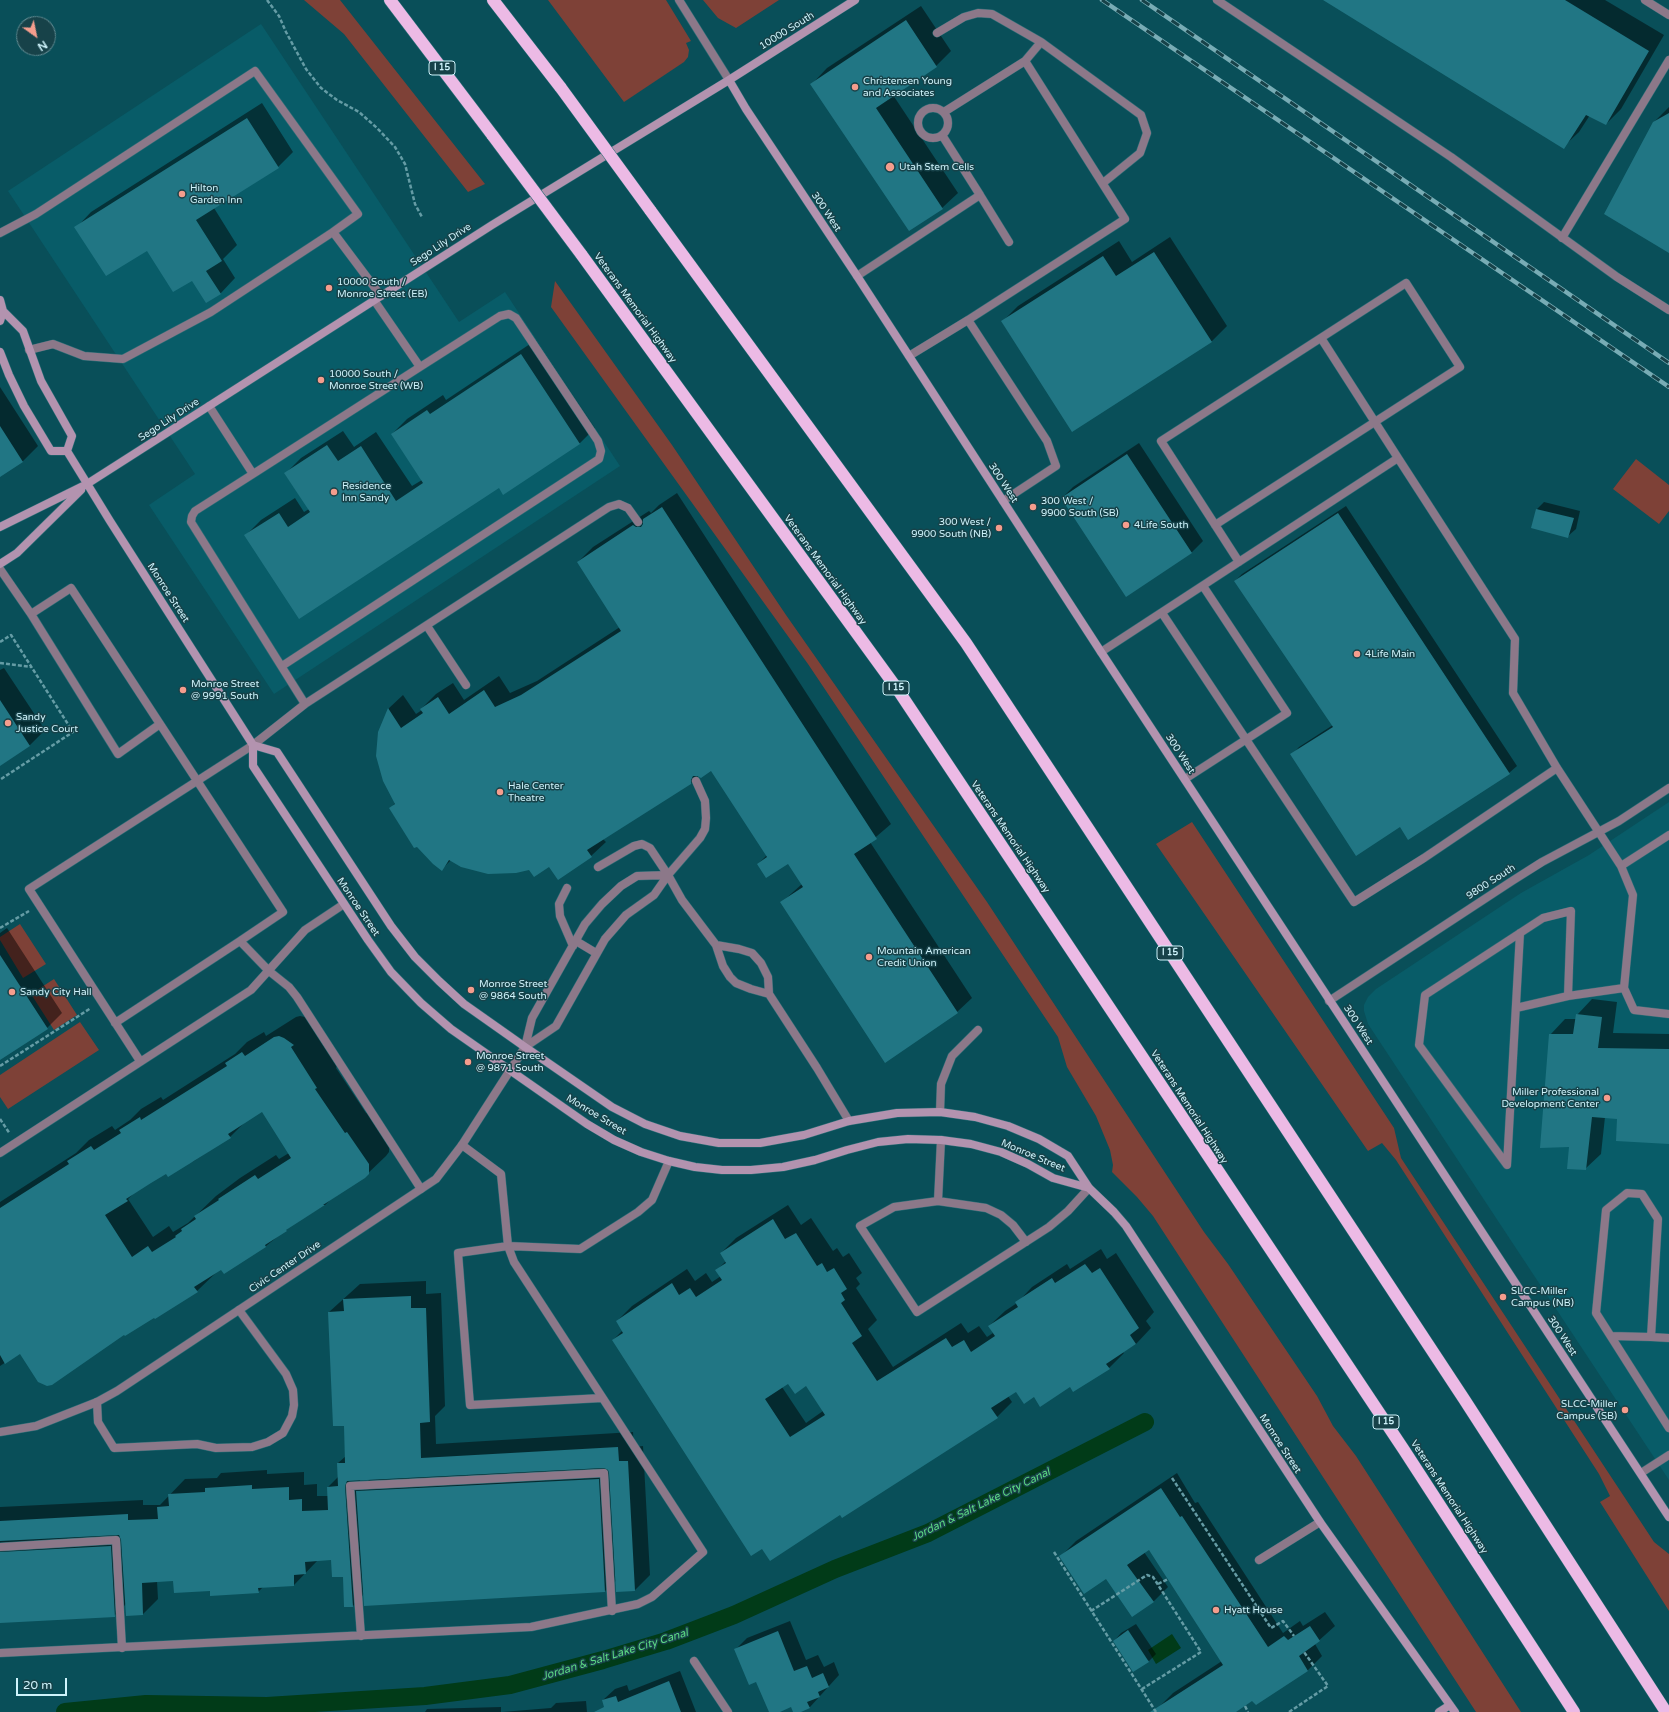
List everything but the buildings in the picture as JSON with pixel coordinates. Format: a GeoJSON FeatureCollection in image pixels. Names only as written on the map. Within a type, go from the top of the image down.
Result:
{"type":"FeatureCollection","features":[{"type":"Feature","properties":{"kind":"highway","name":"Veterans Memorial Highway"},"geometry":{"type":"LineString","coordinates":[[390,0],[581,254],[898,690],[1404,1450],[1574,1712]]}},
{"type":"Feature","properties":{"kind":"highway","name":"I 15"},"geometry":{"type":"LineString","coordinates":[[493,0],[561,88],[966,643],[1455,1386],[1666,1712]]}},
{"type":"Feature","properties":{"kind":"street","name":"300 West"},"geometry":{"type":"LineString","coordinates":[[679,0],[711,48],[746,109],[857,276],[1329,1001],[1669,1517]]}},
{"type":"Feature","properties":{"kind":"street","name":"10000 South"},"geometry":{"type":"LineString","coordinates":[[729,80],[855,0]]}},
{"type":"Feature","properties":{"kind":"street"},"geometry":{"type":"LineString","coordinates":[[1217,0],[1450,157],[1617,277],[1669,310]]}},
{"type":"Feature","properties":{"kind":"street"},"geometry":{"type":"LineString","coordinates":[[1645,0],[1669,15]]}},
{"type":"Feature","properties":{"kind":"street"},"geometry":{"type":"LineString","coordinates":[[937,33],[964,17],[978,13],[992,14],[1041,42],[1141,115],[1147,133],[1145,143],[1140,153],[1103,183]]}},
{"type":"Feature","properties":{"kind":"street"},"geometry":{"type":"LineString","coordinates":[[944,112],[1025,61],[1041,42]]}},
{"type":"Feature","properties":{"kind":"street"},"geometry":{"type":"LineString","coordinates":[[1562,238],[1669,60]]}},
{"type":"Feature","properties":{"kind":"street"},"geometry":{"type":"LineString","coordinates":[[909,356],[968,320],[1125,218],[1025,61]]}},
{"type":"Feature","properties":{"kind":"street"},"geometry":{"type":"LineString","coordinates":[[0,233],[36,214],[255,72],[358,214],[211,312],[123,359],[84,356],[53,344],[29,350]]}},
{"type":"Feature","properties":{"kind":"street","name":"Sego Lily Drive"},"geometry":{"type":"LineString","coordinates":[[0,527],[87,484],[492,225],[729,80]]}},
{"type":"Feature","properties":{"kind":"street"},"geometry":{"type":"LineString","coordinates":[[933,107],[944,112],[948,124],[942,135],[931,138],[921,133],[917,122],[922,111],[933,107]]}},
{"type":"Feature","properties":{"kind":"street"},"geometry":{"type":"LineString","coordinates":[[942,135],[1010,242]]}},
{"type":"Feature","properties":{"kind":"street"},"geometry":{"type":"LineString","coordinates":[[857,276],[980,195]]}},
{"type":"Feature","properties":{"kind":"street"},"geometry":{"type":"LineString","coordinates":[[333,232],[378,298],[420,367]]}},
{"type":"Feature","properties":{"kind":"street"},"geometry":{"type":"LineString","coordinates":[[1215,525],[1460,367],[1406,283],[1161,441],[1215,525],[1239,562]]}},
{"type":"Feature","properties":{"kind":"street"},"geometry":{"type":"LineString","coordinates":[[0,300],[3,312],[23,331],[41,381],[72,436],[67,451],[51,451],[24,406],[0,352]]}},
{"type":"Feature","properties":{"kind":"street"},"geometry":{"type":"LineString","coordinates":[[0,321],[3,312]]}},
{"type":"Feature","properties":{"kind":"street"},"geometry":{"type":"LineString","coordinates":[[282,666],[599,459],[601,450],[598,440],[516,318],[509,314],[500,316],[195,511],[192,516],[191,522],[305,704]]}},
{"type":"Feature","properties":{"kind":"street"},"geometry":{"type":"LineString","coordinates":[[968,320],[1047,441],[1056,466],[1003,501]]}},
{"type":"Feature","properties":{"kind":"street"},"geometry":{"type":"LineString","coordinates":[[1321,338],[1515,639],[1513,693],[1557,768],[1621,866],[1633,895],[1624,988],[1634,1010],[1669,1014]]}},
{"type":"Feature","properties":{"kind":"street"},"geometry":{"type":"LineString","coordinates":[[209,406],[253,474]]}},
{"type":"Feature","properties":{"kind":"street","name":"Monroe Street"},"geometry":{"type":"LineString","coordinates":[[67,451],[253,745],[253,766],[344,904],[391,972],[421,1003],[451,1029],[509,1071],[587,1124],[614,1140],[669,1162],[695,1167],[751,1170],[783,1167],[815,1160],[878,1142],[908,1139],[940,1140],[971,1144],[1001,1152],[1028,1164],[1053,1178],[1090,1188]]}},
{"type":"Feature","properties":{"kind":"street"},"geometry":{"type":"LineString","coordinates":[[1101,652],[1398,458]]}},
{"type":"Feature","properties":{"kind":"street","name":"Sego Lily Drive"},"geometry":{"type":"LineString","coordinates":[[0,564],[17,553],[87,484]]}},
{"type":"Feature","properties":{"kind":"street"},"geometry":{"type":"LineString","coordinates":[[140,1061],[29,889],[253,745],[305,704],[609,507],[619,504],[628,508],[638,522]]}},
{"type":"Feature","properties":{"kind":"street"},"geometry":{"type":"LineString","coordinates":[[0,569],[118,754],[160,724]]}},
{"type":"Feature","properties":{"kind":"street"},"geometry":{"type":"LineString","coordinates":[[1185,779],[1248,740],[1287,713],[1203,586]]}},
{"type":"Feature","properties":{"kind":"street"},"geometry":{"type":"LineString","coordinates":[[30,614],[71,588],[283,912],[115,1023]]}},
{"type":"Feature","properties":{"kind":"street"},"geometry":{"type":"LineString","coordinates":[[1162,613],[1248,740],[1354,902],[1424,858],[1557,768]]}},
{"type":"Feature","properties":{"kind":"street"},"geometry":{"type":"LineString","coordinates":[[427,626],[466,685]]}},
{"type":"Feature","properties":{"kind":"street","name":"Monroe Street"},"geometry":{"type":"LineString","coordinates":[[253,745],[277,752],[391,926],[415,957],[439,981],[464,1004],[525,1047],[612,1107],[645,1124],[680,1136],[719,1143],[760,1143],[804,1135],[849,1121],[897,1113],[940,1112],[975,1117],[1008,1126],[1039,1139],[1068,1156],[1090,1188],[1126,1226],[1320,1522],[1452,1708]]}},
{"type":"Feature","properties":{"kind":"street"},"geometry":{"type":"LineString","coordinates":[[525,1047],[556,1026],[605,939],[626,915],[654,895],[668,875],[700,838],[705,829],[705,801],[696,781]]}},
{"type":"Feature","properties":{"kind":"street","name":"9800 South"},"geometry":{"type":"LineString","coordinates":[[1329,1001],[1512,880],[1542,862],[1619,821],[1669,788]]}},
{"type":"Feature","properties":{"kind":"street"},"geometry":{"type":"LineString","coordinates":[[1621,866],[1669,835]]}},
{"type":"Feature","properties":{"kind":"street"},"geometry":{"type":"LineString","coordinates":[[598,867],[634,846],[642,844],[650,848],[682,900],[716,945],[723,966],[733,980],[751,989],[769,994]]}},
{"type":"Feature","properties":{"kind":"street"},"geometry":{"type":"LineString","coordinates":[[525,1047],[532,1018],[585,924],[602,904],[621,886],[637,876],[668,875]]}},
{"type":"Feature","properties":{"kind":"street"},"geometry":{"type":"LineString","coordinates":[[567,888],[559,904],[560,916],[575,944],[596,953]]}},
{"type":"Feature","properties":{"kind":"street"},"geometry":{"type":"LineString","coordinates":[[0,1153],[251,990],[305,930],[344,904]]}},
{"type":"Feature","properties":{"kind":"street"},"geometry":{"type":"LineString","coordinates":[[1520,933],[1507,1165],[1419,1045],[1425,995],[1520,933],[1543,918],[1571,911],[1568,996]]}},
{"type":"Feature","properties":{"kind":"street"},"geometry":{"type":"LineString","coordinates":[[240,941],[269,971],[289,987],[297,997],[421,1189]]}},
{"type":"Feature","properties":{"kind":"street"},"geometry":{"type":"LineString","coordinates":[[716,945],[752,953],[761,963],[768,977],[769,994],[849,1121]]}},
{"type":"Feature","properties":{"kind":"street"},"geometry":{"type":"LineString","coordinates":[[1516,1008],[1568,996],[1624,988]]}},
{"type":"Feature","properties":{"kind":"street"},"geometry":{"type":"LineString","coordinates":[[940,1112],[941,1084],[952,1056],[978,1030]]}},
{"type":"Feature","properties":{"kind":"street","name":"Civic Center Drive"},"geometry":{"type":"LineString","coordinates":[[0,1432],[36,1426],[97,1402],[436,1179],[462,1145],[525,1047]]}},
{"type":"Feature","properties":{"kind":"street"},"geometry":{"type":"LineString","coordinates":[[938,1201],[940,1140]]}},
{"type":"Feature","properties":{"kind":"street"},"geometry":{"type":"LineString","coordinates":[[0,1654],[531,1627],[612,1611],[638,1604],[652,1597],[703,1552],[518,1269],[508,1246],[501,1174],[462,1145]]}},
{"type":"Feature","properties":{"kind":"street"},"geometry":{"type":"LineString","coordinates":[[602,1398],[470,1405],[458,1253],[508,1246],[580,1249],[638,1212],[652,1200],[669,1162]]}},
{"type":"Feature","properties":{"kind":"street"},"geometry":{"type":"LineString","coordinates":[[1026,1242],[1013,1225],[1001,1215],[986,1208],[938,1201],[894,1207],[860,1226],[917,1312],[1026,1242],[1059,1219],[1090,1188]]}},
{"type":"Feature","properties":{"kind":"street"},"geometry":{"type":"LineString","coordinates":[[1651,1337],[1658,1219],[1642,1194],[1627,1193],[1606,1210],[1596,1313],[1669,1428]]}},
{"type":"Feature","properties":{"kind":"street"},"geometry":{"type":"LineString","coordinates":[[97,1402],[98,1422],[114,1448],[197,1444],[216,1448],[252,1447],[268,1442],[283,1433],[292,1416],[294,1405],[293,1390],[286,1374],[239,1310]]}},
{"type":"Feature","properties":{"kind":"street"},"geometry":{"type":"LineString","coordinates":[[1611,1336],[1669,1338]]}},
{"type":"Feature","properties":{"kind":"street"},"geometry":{"type":"LineString","coordinates":[[1641,1473],[1669,1455]]}},
{"type":"Feature","properties":{"kind":"street"},"geometry":{"type":"LineString","coordinates":[[361,1636],[350,1486],[604,1473],[612,1611]]}},
{"type":"Feature","properties":{"kind":"street"},"geometry":{"type":"LineString","coordinates":[[1259,1560],[1320,1522]]}},
{"type":"Feature","properties":{"kind":"street"},"geometry":{"type":"LineString","coordinates":[[0,1547],[116,1540],[122,1648]]}},
{"type":"Feature","properties":{"kind":"street"},"geometry":{"type":"LineString","coordinates":[[694,1661],[728,1712]]}},
{"type":"Feature","properties":{"kind":"street"},"geometry":{"type":"LineString","coordinates":[[1439,1712],[1452,1708]]}},
{"type":"Feature","properties":{"kind":"path"},"geometry":{"type":"LineString","coordinates":[[267,0],[279,16],[306,69],[321,88],[336,100],[359,112],[378,128],[395,147],[405,164],[415,204],[422,217]]}},
{"type":"Feature","properties":{"kind":"path"},"geometry":{"type":"LineString","coordinates":[[0,642],[11,635],[73,732],[0,779]]}},
{"type":"Feature","properties":{"kind":"path"},"geometry":{"type":"LineString","coordinates":[[0,663],[32,667]]}},
{"type":"Feature","properties":{"kind":"path"},"geometry":{"type":"LineString","coordinates":[[0,928],[16,918]]}},
{"type":"Feature","properties":{"kind":"path"},"geometry":{"type":"LineString","coordinates":[[0,1066],[102,1002]]}},
{"type":"Feature","properties":{"kind":"path"},"geometry":{"type":"LineString","coordinates":[[1172,1478],[1271,1628],[1283,1621],[1294,1636]]}},
{"type":"Feature","properties":{"kind":"path"},"geometry":{"type":"LineString","coordinates":[[1054,1552],[1156,1712]]}},
{"type":"Feature","properties":{"kind":"path"},"geometry":{"type":"LineString","coordinates":[[1091,1611],[1147,1575],[1153,1577],[1158,1584],[1201,1652],[1142,1689]]}},
{"type":"Feature","properties":{"kind":"path"},"geometry":{"type":"LineString","coordinates":[[1158,1584],[1168,1579]]}},
{"type":"Feature","properties":{"kind":"path"},"geometry":{"type":"LineString","coordinates":[[1289,1712],[1328,1686],[1304,1652]]}},
{"type":"Feature","properties":{"kind":"path"},"geometry":{"type":"LineString","coordinates":[[1245,1706],[1248,1712]]}},
{"type":"Feature","properties":{"kind":"shaded area"},"geometry":{"type":"Polygon","coordinates":[[[304,0],[340,0],[485,184],[468,192],[344,34],[304,0]]]}},
{"type":"Feature","properties":{"kind":"shaded area"},"geometry":{"type":"Polygon","coordinates":[[[548,0],[666,0],[691,41],[686,43],[689,50],[688,57],[684,62],[624,102],[548,0]]]}},
{"type":"Feature","properties":{"kind":"shaded area"},"geometry":{"type":"Polygon","coordinates":[[[703,0],[779,0],[736,28],[718,18],[703,0]]]}},
{"type":"Feature","properties":{"kind":"shaded area"},"geometry":{"type":"Polygon","coordinates":[[[261,24],[459,322],[505,292],[620,466],[274,694],[149,505],[195,474],[8,191],[261,24]]]}},
{"type":"Feature","properties":{"kind":"shaded area"},"geometry":{"type":"Polygon","coordinates":[[[555,281],[672,445],[786,615],[987,902],[1204,1232],[1228,1264],[1317,1396],[1333,1426],[1356,1456],[1521,1712],[1476,1712],[1153,1216],[1137,1197],[1112,1172],[1113,1165],[1110,1150],[1096,1116],[1067,1067],[1058,1037],[808,664],[551,307],[555,281]]]}},
{"type":"Feature","properties":{"kind":"shaded area"},"geometry":{"type":"Polygon","coordinates":[[[1636,459],[1669,485],[1669,511],[1659,524],[1613,489],[1636,459]]]}},
{"type":"Feature","properties":{"kind":"shaded area"},"geometry":{"type":"Polygon","coordinates":[[[1669,802],[1669,1480],[1368,1024],[1364,1011],[1364,1005],[1368,997],[1376,989],[1521,893],[1589,855],[1669,802]]]}},
{"type":"Feature","properties":{"kind":"shaded area"},"geometry":{"type":"Polygon","coordinates":[[[1192,822],[1394,1128],[1401,1158],[1654,1542],[1669,1554],[1669,1611],[1600,1502],[1610,1496],[1599,1474],[1396,1160],[1382,1143],[1368,1151],[1156,844],[1192,822]]]}},
{"type":"Feature","properties":{"kind":"shaded area"},"geometry":{"type":"Polygon","coordinates":[[[20,924],[46,964],[23,978],[0,940],[0,937],[20,924]]]}},
{"type":"Feature","properties":{"kind":"shaded area"},"geometry":{"type":"Polygon","coordinates":[[[54,979],[77,1015],[54,1030],[31,994],[54,979]]]}},
{"type":"Feature","properties":{"kind":"shaded area"},"geometry":{"type":"Polygon","coordinates":[[[80,1022],[99,1050],[8,1109],[0,1097],[0,1075],[80,1022]]]}},
{"type":"Feature","properties":{"kind":"shaded area"},"geometry":{"type":"Polygon","coordinates":[[[1172,1634],[1181,1648],[1156,1664],[1148,1650],[1172,1634]]]}},
{"type":"Feature","properties":{"kind":"waterway","name":"Jordan & Salt Lake City Canal"},"geometry":{"type":"LineString","coordinates":[[65,1712],[146,1704],[267,1706],[425,1696],[510,1685],[666,1641],[734,1615],[835,1569],[928,1533],[1145,1422]]}},
{"type":"Feature","properties":{"kind":"railway"},"geometry":{"type":"LineString","coordinates":[[1102,0],[1669,387]]}},
{"type":"Feature","properties":{"kind":"railway"},"geometry":{"type":"LineString","coordinates":[[1142,0],[1669,363]]}},
{"type":"Feature","properties":{"kind":"place","name":"Christensen Young and Associates"},"geometry":{"type":"Point","coordinates":[855,87]}},
{"type":"Feature","properties":{"kind":"place","name":"Utah Stem Cells"},"geometry":{"type":"Point","coordinates":[890,167]}},
{"type":"Feature","properties":{"kind":"place","name":"Hilton Garden Inn"},"geometry":{"type":"Point","coordinates":[182,194]}},
{"type":"Feature","properties":{"kind":"place","name":"10000 South / Monroe Street (EB)"},"geometry":{"type":"Point","coordinates":[329,288]}},
{"type":"Feature","properties":{"kind":"place","name":"10000 South / Monroe Street (WB)"},"geometry":{"type":"Point","coordinates":[321,380]}},
{"type":"Feature","properties":{"kind":"place","name":"Residence Inn Sandy"},"geometry":{"type":"Point","coordinates":[334,492]}},
{"type":"Feature","properties":{"kind":"place","name":"300 West / 9900 South (SB)"},"geometry":{"type":"Point","coordinates":[1033,507]}},
{"type":"Feature","properties":{"kind":"place","name":"4Life South"},"geometry":{"type":"Point","coordinates":[1126,525]}},
{"type":"Feature","properties":{"kind":"place","name":"300 West / 9900 South (NB)"},"geometry":{"type":"Point","coordinates":[999,528]}},
{"type":"Feature","properties":{"kind":"place","name":"4Life Main"},"geometry":{"type":"Point","coordinates":[1357,654]}},
{"type":"Feature","properties":{"kind":"place","name":"Monroe Street @ 9991 South"},"geometry":{"type":"Point","coordinates":[183,690]}},
{"type":"Feature","properties":{"kind":"place","name":"Sandy Justice Court"},"geometry":{"type":"Point","coordinates":[8,723]}},
{"type":"Feature","properties":{"kind":"place","name":"Hale Center Theatre"},"geometry":{"type":"Point","coordinates":[500,792]}},
{"type":"Feature","properties":{"kind":"place","name":"Mountain American Credit Union"},"geometry":{"type":"Point","coordinates":[869,957]}},
{"type":"Feature","properties":{"kind":"place","name":"Monroe Street @ 9864 South"},"geometry":{"type":"Point","coordinates":[471,990]}},
{"type":"Feature","properties":{"kind":"place","name":"Sandy City Hall"},"geometry":{"type":"Point","coordinates":[12,992]}},
{"type":"Feature","properties":{"kind":"place","name":"Monroe Street @ 9871 South"},"geometry":{"type":"Point","coordinates":[468,1062]}},
{"type":"Feature","properties":{"kind":"place","name":"Miller Professional Development Center"},"geometry":{"type":"Point","coordinates":[1607,1098]}},
{"type":"Feature","properties":{"kind":"place","name":"SLCC-Miller Campus (NB)"},"geometry":{"type":"Point","coordinates":[1503,1297]}},
{"type":"Feature","properties":{"kind":"place","name":"SLCC-Miller Campus (SB)"},"geometry":{"type":"Point","coordinates":[1625,1410]}},
{"type":"Feature","properties":{"kind":"place","name":"Hyatt House"},"geometry":{"type":"Point","coordinates":[1216,1610]}}]}
